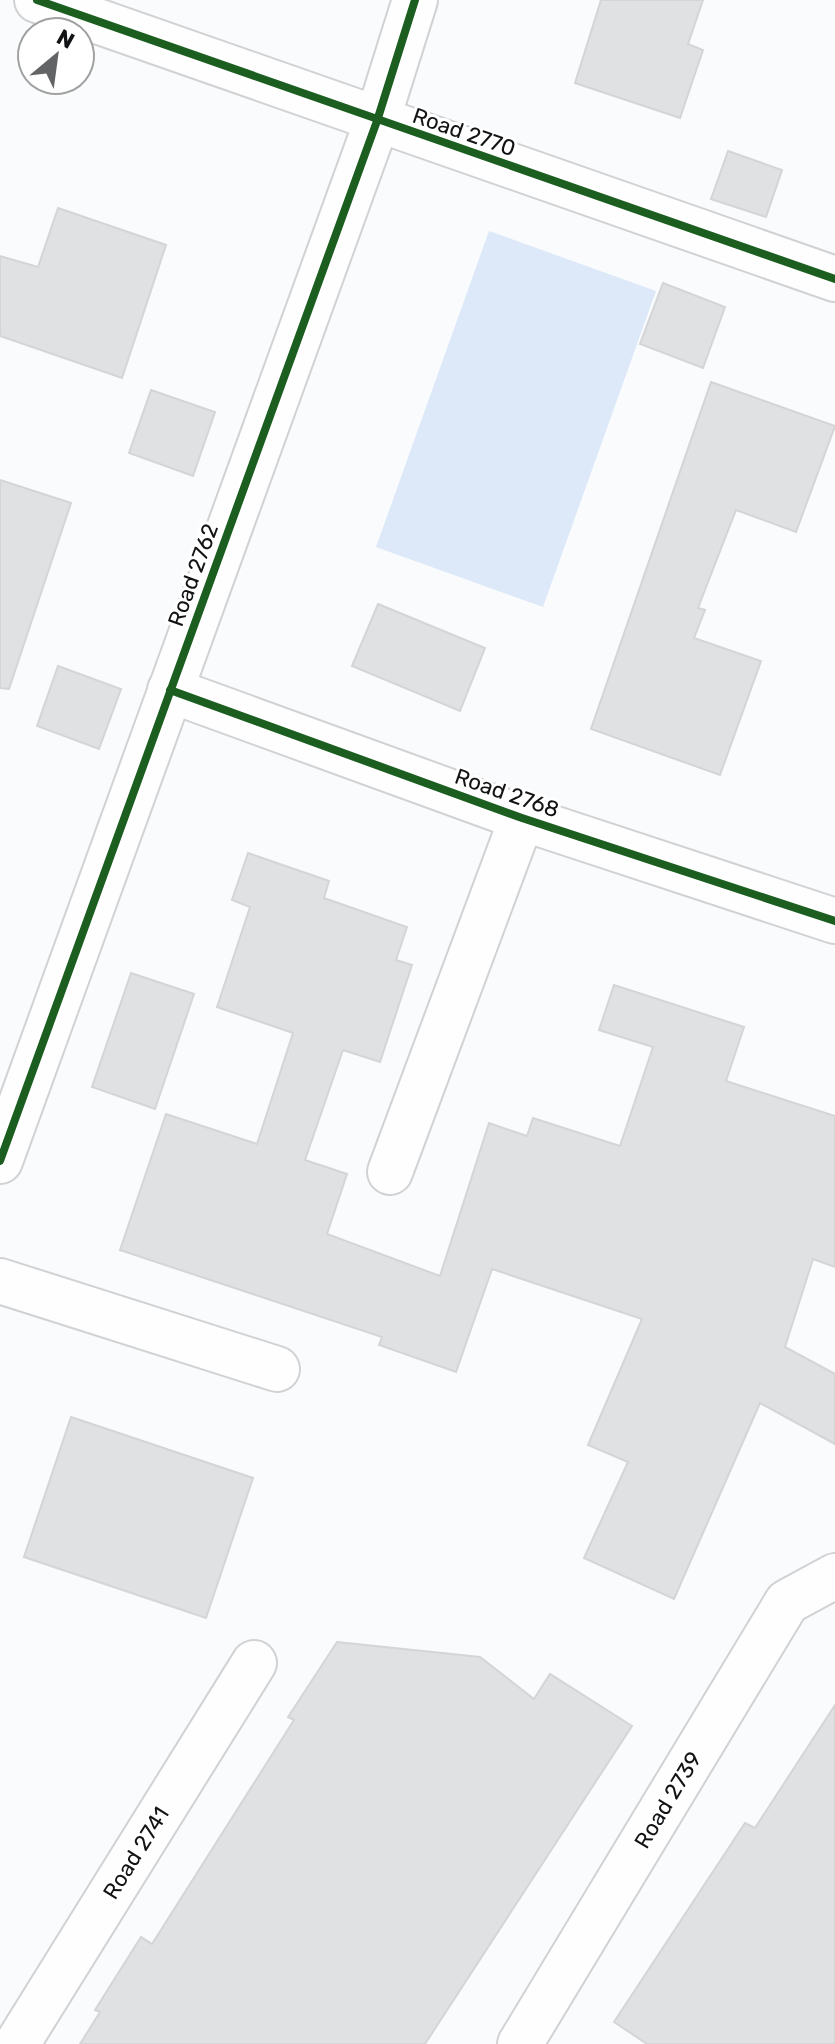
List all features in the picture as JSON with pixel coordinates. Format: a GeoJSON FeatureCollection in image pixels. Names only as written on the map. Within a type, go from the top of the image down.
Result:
{"type":"FeatureCollection","features":[{"type":"Feature","properties":{"kind":"street","name":"Road 2770"},"geometry":{"type":"LineString","coordinates":[[37,0],[835,279]]}},
{"type":"Feature","properties":{"kind":"street","name":"Road 2762"},"geometry":{"type":"LineString","coordinates":[[0,1161],[377,121],[415,0]]}},
{"type":"Feature","properties":{"kind":"street","name":"Road 2768"},"geometry":{"type":"LineString","coordinates":[[170,690],[522,818],[835,921]]}},
{"type":"Feature","properties":{"kind":"street","name":"Road 2768"},"geometry":{"type":"LineString","coordinates":[[390,1172],[522,818]]}},
{"type":"Feature","properties":{"kind":"street"},"geometry":{"type":"LineString","coordinates":[[0,1281],[277,1369]]}},
{"type":"Feature","properties":{"kind":"street","name":"Road 2739"},"geometry":{"type":"LineString","coordinates":[[520,2044],[787,1602],[835,1576]]}},
{"type":"Feature","properties":{"kind":"street","name":"Road 2741"},"geometry":{"type":"LineString","coordinates":[[17,2044],[254,1663]]}},
{"type":"Feature","properties":{"kind":"shaded area"},"geometry":{"type":"Polygon","coordinates":[[[489,231],[656,291],[543,607],[376,547],[489,231]]]}},
{"type":"Feature","properties":{"kind":"building"},"geometry":{"type":"Polygon","coordinates":[[[601,0],[703,0],[688,44],[703,50],[680,118],[575,83],[601,0]]]}},
{"type":"Feature","properties":{"kind":"building"},"geometry":{"type":"Polygon","coordinates":[[[728,151],[782,170],[766,217],[711,199],[728,151]]]}},
{"type":"Feature","properties":{"kind":"building"},"geometry":{"type":"Polygon","coordinates":[[[58,208],[166,245],[122,378],[0,336],[0,256],[38,267],[58,208]]]}},
{"type":"Feature","properties":{"kind":"building"},"geometry":{"type":"Polygon","coordinates":[[[663,283],[725,307],[703,368],[640,344],[663,283]]]}},
{"type":"Feature","properties":{"kind":"building"},"geometry":{"type":"Polygon","coordinates":[[[711,382],[835,426],[796,532],[736,510],[698,608],[705,610],[694,638],[761,661],[720,775],[591,729],[711,382]]]}},
{"type":"Feature","properties":{"kind":"building"},"geometry":{"type":"Polygon","coordinates":[[[151,390],[215,412],[193,476],[129,453],[151,390]]]}},
{"type":"Feature","properties":{"kind":"building"},"geometry":{"type":"Polygon","coordinates":[[[0,480],[71,503],[9,689],[0,688],[0,480]]]}},
{"type":"Feature","properties":{"kind":"building"},"geometry":{"type":"Polygon","coordinates":[[[378,604],[485,648],[460,711],[352,666],[378,604]]]}},
{"type":"Feature","properties":{"kind":"building"},"geometry":{"type":"Polygon","coordinates":[[[58,666],[121,689],[99,749],[37,726],[58,666]]]}},
{"type":"Feature","properties":{"kind":"building"},"geometry":{"type":"Polygon","coordinates":[[[248,853],[329,881],[324,898],[407,927],[396,960],[412,965],[380,1062],[343,1050],[305,1160],[347,1174],[327,1234],[440,1276],[489,1123],[527,1136],[533,1118],[620,1146],[653,1047],[599,1030],[614,985],[744,1027],[726,1081],[835,1116],[835,1267],[813,1259],[785,1347],[835,1374],[835,1444],[760,1403],[674,1599],[584,1558],[628,1462],[588,1445],[642,1319],[492,1269],[456,1372],[379,1345],[382,1337],[120,1250],[166,1114],[257,1144],[293,1033],[217,1007],[250,907],[232,900],[248,853]]]}},
{"type":"Feature","properties":{"kind":"building"},"geometry":{"type":"Polygon","coordinates":[[[131,973],[194,994],[155,1109],[92,1087],[131,973]]]}},
{"type":"Feature","properties":{"kind":"building"},"geometry":{"type":"Polygon","coordinates":[[[71,1417],[253,1478],[206,1618],[24,1557],[71,1417]]]}},
{"type":"Feature","properties":{"kind":"building"},"geometry":{"type":"Polygon","coordinates":[[[337,1642],[480,1657],[534,1699],[550,1674],[632,1726],[425,2044],[80,2044],[100,2012],[95,2010],[141,1937],[152,1944],[294,1720],[288,1717],[337,1642]]]}},
{"type":"Feature","properties":{"kind":"building"},"geometry":{"type":"Polygon","coordinates":[[[835,1705],[835,2044],[647,2044],[614,2022],[745,1823],[755,1828],[835,1705]]]}},
{"type":"Feature","properties":{"kind":"cycle path"},"geometry":{"type":"LineString","coordinates":[[37,0],[835,279]]}},
{"type":"Feature","properties":{"kind":"cycle path"},"geometry":{"type":"LineString","coordinates":[[0,1161],[377,121],[415,0]]}},
{"type":"Feature","properties":{"kind":"cycle path"},"geometry":{"type":"LineString","coordinates":[[170,690],[522,818],[835,921]]}}]}
